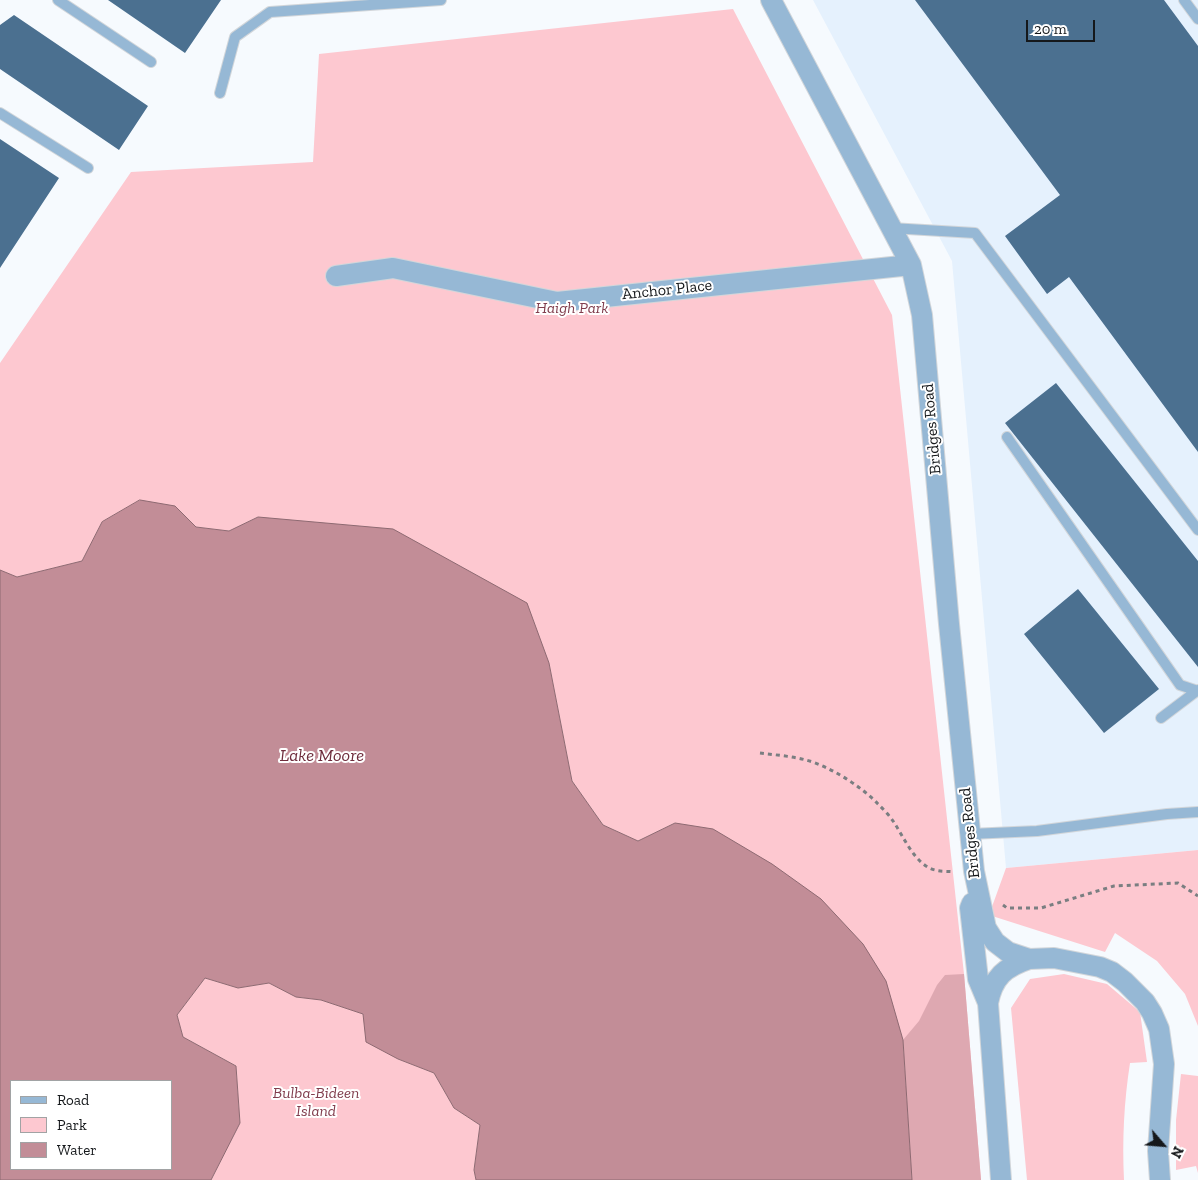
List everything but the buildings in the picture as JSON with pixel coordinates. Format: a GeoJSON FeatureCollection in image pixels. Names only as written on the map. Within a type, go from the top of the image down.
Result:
{"type":"FeatureCollection","features":[{"type":"Feature","properties":{"kind":"street","name":"Bridges Road"},"geometry":{"type":"LineString","coordinates":[[771,0],[911,265],[922,315],[949,624],[970,834],[978,892],[986,928],[995,942],[1008,952],[1029,959]]}},
{"type":"Feature","properties":{"kind":"street","name":"Anchor Place"},"geometry":{"type":"LineString","coordinates":[[336,276],[393,268],[557,302],[911,265]]}},
{"type":"Feature","properties":{"kind":"street","name":"Bridges Road"},"geometry":{"type":"LineString","coordinates":[[978,892],[970,908],[978,979],[988,1003]]}},
{"type":"Feature","properties":{"kind":"street","name":"Bridges Road"},"geometry":{"type":"LineString","coordinates":[[1001,1180],[988,1003],[990,990],[1001,975],[1012,965],[1029,959],[1054,958],[1100,967],[1112,972],[1136,992],[1152,1013],[1159,1029],[1164,1064],[1158,1151],[1160,1180]]}},
{"type":"Feature","properties":{"kind":"lane"},"geometry":{"type":"LineString","coordinates":[[58,0],[151,62]]}},
{"type":"Feature","properties":{"kind":"lane"},"geometry":{"type":"LineString","coordinates":[[220,93],[235,38],[270,12],[441,0]]}},
{"type":"Feature","properties":{"kind":"lane"},"geometry":{"type":"LineString","coordinates":[[1184,0],[1198,19]]}},
{"type":"Feature","properties":{"kind":"lane"},"geometry":{"type":"LineString","coordinates":[[0,113],[88,168]]}},
{"type":"Feature","properties":{"kind":"lane"},"geometry":{"type":"LineString","coordinates":[[892,228],[975,233],[1198,530]]}},
{"type":"Feature","properties":{"kind":"lane"},"geometry":{"type":"LineString","coordinates":[[1007,437],[1180,685],[1198,690]]}},
{"type":"Feature","properties":{"kind":"lane"},"geometry":{"type":"LineString","coordinates":[[1161,718],[1198,690]]}},
{"type":"Feature","properties":{"kind":"lane"},"geometry":{"type":"LineString","coordinates":[[970,834],[1037,831],[1167,814],[1198,812]]}},
{"type":"Feature","properties":{"kind":"path"},"geometry":{"type":"LineString","coordinates":[[760,753],[808,760],[856,786],[876,802],[892,820],[917,857],[926,866],[1007,908],[1041,908],[1114,886],[1178,884],[1198,896]]}},
{"type":"Feature","properties":{"kind":"shaded area"},"geometry":{"type":"Polygon","coordinates":[[[813,0],[1198,0],[1198,850],[1006,868],[952,261],[813,0]]]}},
{"type":"Feature","properties":{"kind":"shaded area"},"geometry":{"type":"Polygon","coordinates":[[[964,974],[981,1180],[912,1180],[903,1040],[919,1021],[937,985],[945,975],[964,974]]]}},
{"type":"Feature","properties":{"kind":"green space","name":"Haigh Park"},"geometry":{"type":"Polygon","coordinates":[[[733,9],[892,315],[964,974],[981,1180],[912,1180],[903,1040],[675,823],[638,841],[603,825],[572,781],[549,663],[258,517],[229,531],[196,527],[175,506],[102,522],[82,561],[17,577],[0,570],[0,363],[131,172],[313,162],[319,54],[733,9]]]}},
{"type":"Feature","properties":{"kind":"green space"},"geometry":{"type":"Polygon","coordinates":[[[1198,850],[1198,1026],[1185,994],[1157,961],[1115,933],[1105,952],[989,915],[1006,868],[1198,850]]]}},
{"type":"Feature","properties":{"kind":"green space"},"geometry":{"type":"Polygon","coordinates":[[[1064,974],[1107,984],[1140,1012],[1147,1062],[1130,1063],[1124,1121],[1124,1180],[1027,1180],[1011,1008],[1030,979],[1064,974]]]}},
{"type":"Feature","properties":{"kind":"green space","name":"Bulba-Bideen Island"},"geometry":{"type":"Polygon","coordinates":[[[205,978],[238,988],[269,983],[296,997],[321,1000],[363,1014],[398,1059],[434,1073],[454,1108],[480,1125],[474,1170],[476,1180],[211,1180],[240,1123],[236,1066],[183,1037],[177,1015],[205,978]]]}},
{"type":"Feature","properties":{"kind":"green space"},"geometry":{"type":"Polygon","coordinates":[[[1181,1074],[1198,1076],[1198,1173],[1196,1166],[1176,1170],[1176,1120],[1181,1074]]]}},
{"type":"Feature","properties":{"kind":"water","name":"Lake Moore"},"geometry":{"type":"Polygon","coordinates":[[[140,500],[175,506],[196,527],[229,531],[258,517],[393,529],[527,603],[549,663],[572,781],[603,825],[638,841],[675,823],[713,829],[772,864],[821,899],[863,944],[886,981],[903,1040],[912,1180],[476,1180],[474,1170],[480,1125],[454,1108],[434,1073],[398,1059],[366,1042],[363,1014],[321,1000],[296,997],[269,983],[238,988],[205,978],[177,1015],[183,1037],[236,1066],[240,1123],[211,1180],[0,1180],[0,570],[17,577],[82,561],[102,522],[140,500]]]}}]}
